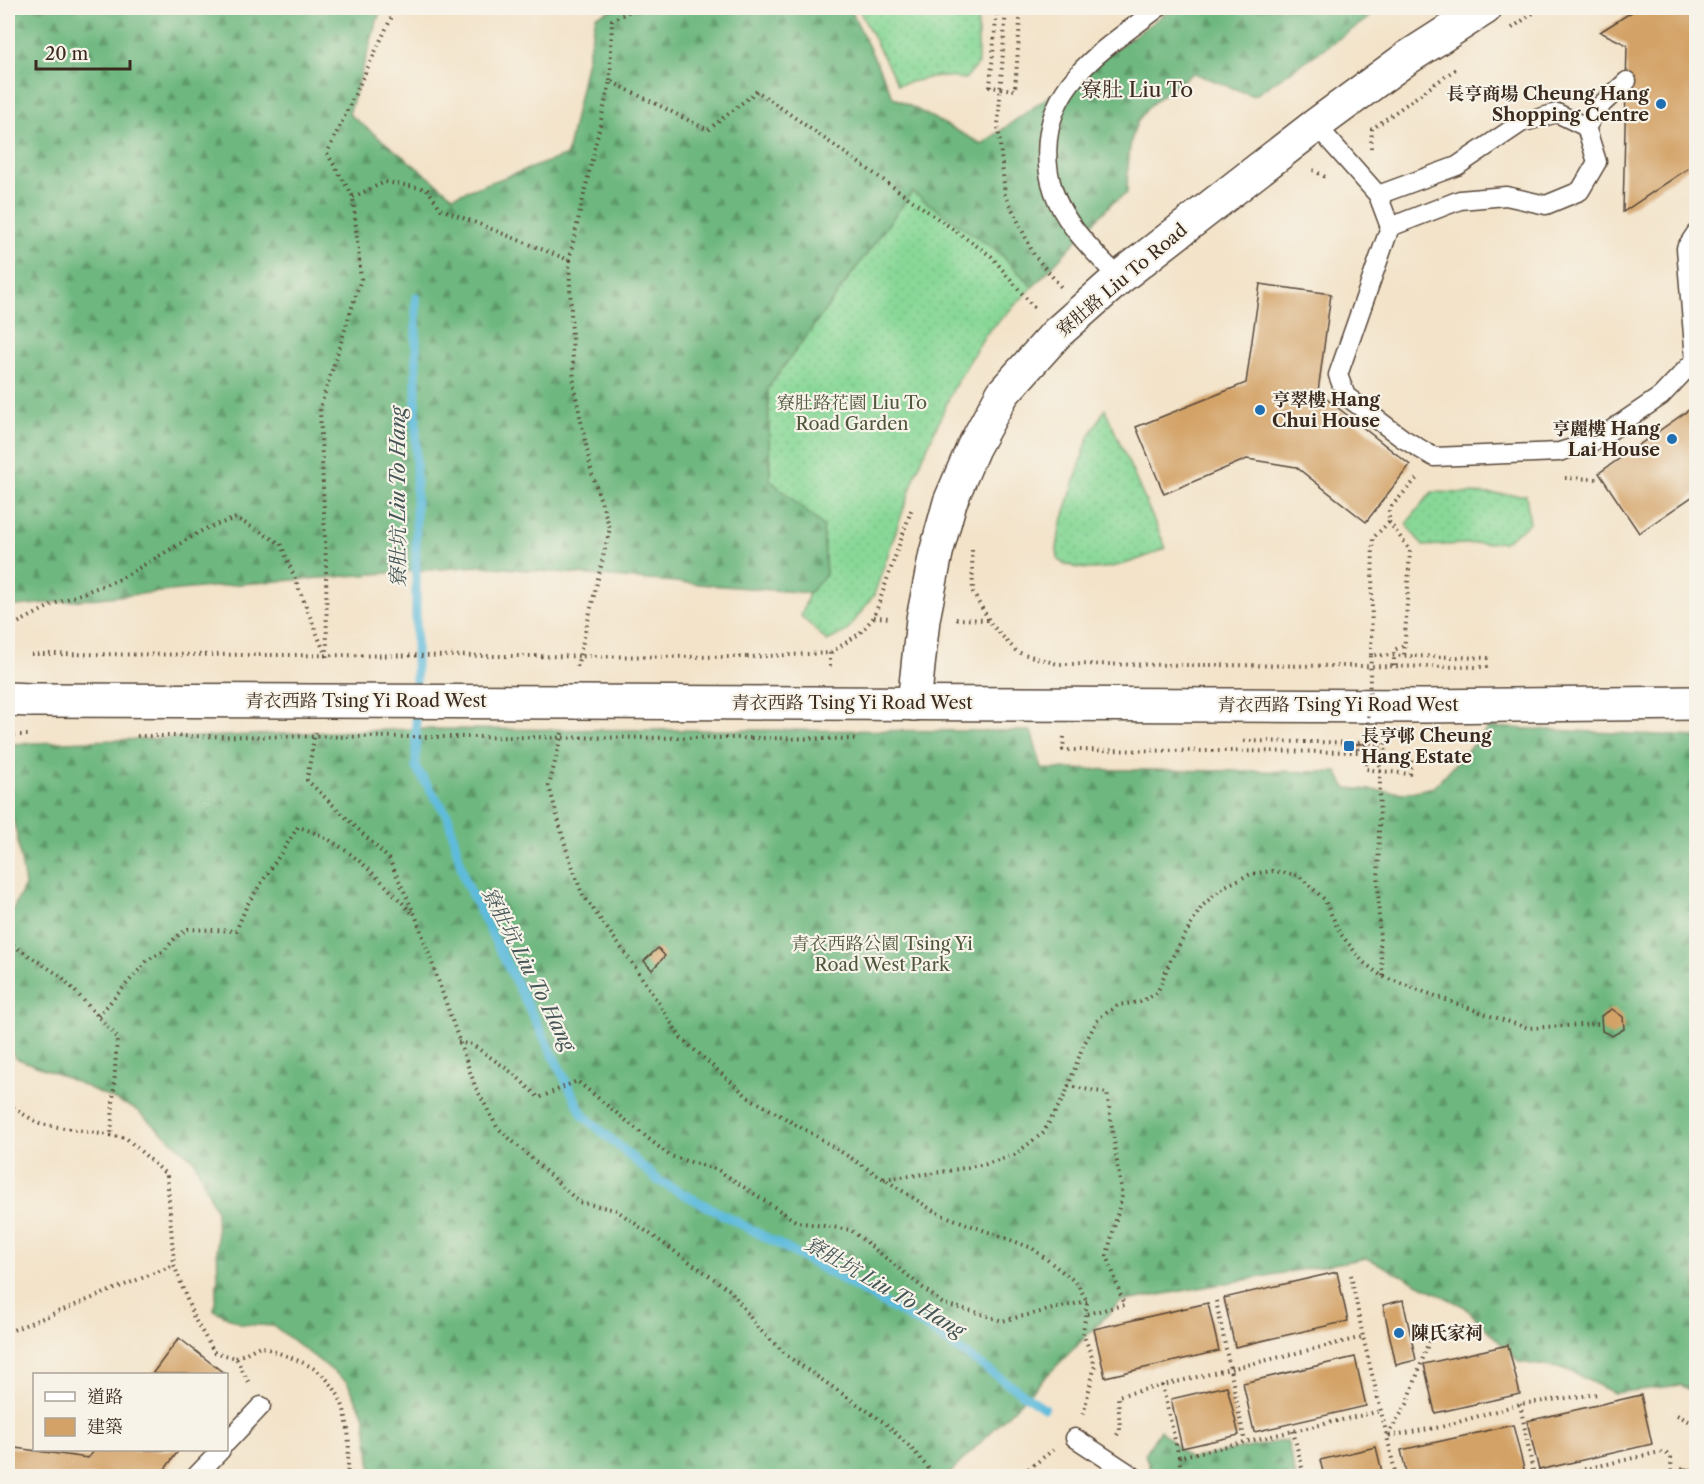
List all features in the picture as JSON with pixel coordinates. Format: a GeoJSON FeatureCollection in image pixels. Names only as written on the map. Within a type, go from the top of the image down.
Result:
{"type":"FeatureCollection","features":[{"type":"Feature","properties":{"kind":"main road","name":"寮肚路 Liu To Road"},"geometry":{"type":"LineString","coordinates":[[914,704],[923,619],[936,553],[950,502],[973,448],[1003,393],[1057,333],[1119,278],[1316,125],[1407,58],[1485,8]]}},
{"type":"Feature","properties":{"kind":"main road","name":"青衣西路 Tsing Yi Road West"},"geometry":{"type":"LineString","coordinates":[[19,699],[1435,706],[1696,703]]}},
{"type":"Feature","properties":{"kind":"lane"},"geometry":{"type":"LineString","coordinates":[[1119,278],[1073,228],[1055,197],[1049,178],[1048,135],[1054,112],[1082,70],[1158,8]]}},
{"type":"Feature","properties":{"kind":"lane"},"geometry":{"type":"LineString","coordinates":[[1586,128],[1602,104],[1627,81]]}},
{"type":"Feature","properties":{"kind":"lane"},"geometry":{"type":"LineString","coordinates":[[1378,195],[1457,166],[1521,123],[1557,113],[1586,128],[1597,162],[1580,191],[1546,205],[1506,195],[1460,200],[1390,227]]}},
{"type":"Feature","properties":{"kind":"lane"},"geometry":{"type":"LineString","coordinates":[[1316,125],[1378,195],[1390,227],[1338,375],[1346,396],[1402,438],[1434,457],[1559,452],[1595,441],[1661,396],[1695,360],[1686,248],[1696,232]]}},
{"type":"Feature","properties":{"kind":"lane"},"geometry":{"type":"LineString","coordinates":[[228,1441],[261,1406]]}},
{"type":"Feature","properties":{"kind":"lane"},"geometry":{"type":"LineString","coordinates":[[1075,1438],[1133,1476]]}},
{"type":"Feature","properties":{"kind":"lane"},"geometry":{"type":"LineString","coordinates":[[196,1476],[219,1451]]}},
{"type":"Feature","properties":{"kind":"path"},"geometry":{"type":"LineString","coordinates":[[325,670],[327,659],[326,553],[320,408],[361,279],[353,197],[327,153],[396,8]]}},
{"type":"Feature","properties":{"kind":"path"},"geometry":{"type":"LineString","coordinates":[[576,674],[610,528],[592,474],[574,387],[568,260],[610,81],[612,20],[636,8]]}},
{"type":"Feature","properties":{"kind":"path"},"geometry":{"type":"LineString","coordinates":[[997,8],[990,87],[1015,90],[1021,8]]}},
{"type":"Feature","properties":{"kind":"path"},"geometry":{"type":"LineString","coordinates":[[1006,8],[998,125],[1005,194],[1034,255],[1065,292]]}},
{"type":"Feature","properties":{"kind":"path"},"geometry":{"type":"LineString","coordinates":[[1508,31],[1536,11],[1547,8]]}},
{"type":"Feature","properties":{"kind":"path"},"geometry":{"type":"LineString","coordinates":[[1371,154],[1372,129],[1461,65]]}},
{"type":"Feature","properties":{"kind":"path"},"geometry":{"type":"LineString","coordinates":[[610,81],[708,130],[757,91],[991,256],[1040,314]]}},
{"type":"Feature","properties":{"kind":"path"},"geometry":{"type":"LineString","coordinates":[[1304,171],[1314,170],[1331,180]]}},
{"type":"Feature","properties":{"kind":"path"},"geometry":{"type":"LineString","coordinates":[[353,197],[385,182],[427,189],[441,208],[568,260]]}},
{"type":"Feature","properties":{"kind":"path"},"geometry":{"type":"LineString","coordinates":[[1404,656],[1410,550],[1389,522],[1389,509],[1418,476],[1429,477]]}},
{"type":"Feature","properties":{"kind":"path"},"geometry":{"type":"LineString","coordinates":[[1557,478],[1600,479]]}},
{"type":"Feature","properties":{"kind":"path"},"geometry":{"type":"LineString","coordinates":[[8,628],[54,603],[120,579],[205,529],[236,518],[280,544],[327,659]]}},
{"type":"Feature","properties":{"kind":"path"},"geometry":{"type":"LineString","coordinates":[[1383,977],[1378,930],[1380,771],[1380,742],[1386,741],[1385,757],[1412,760],[1410,774],[1380,771],[1366,769],[1374,538],[1389,522]]}},
{"type":"Feature","properties":{"kind":"path"},"geometry":{"type":"LineString","coordinates":[[972,542],[973,593],[992,626],[1017,652],[1057,664],[1491,667]]}},
{"type":"Feature","properties":{"kind":"path"},"geometry":{"type":"LineString","coordinates":[[1394,666],[1394,650],[1405,644]]}},
{"type":"Feature","properties":{"kind":"path"},"geometry":{"type":"LineString","coordinates":[[31,654],[747,657],[830,653]]}},
{"type":"Feature","properties":{"kind":"path"},"geometry":{"type":"LineString","coordinates":[[1371,655],[1491,658]]}},
{"type":"Feature","properties":{"kind":"path"},"geometry":{"type":"LineString","coordinates":[[316,725],[307,780],[389,859],[416,917],[475,1086],[497,1127],[579,1202],[616,1210],[731,1291],[758,1328],[790,1358],[885,1423],[935,1476]]}},
{"type":"Feature","properties":{"kind":"path"},"geometry":{"type":"LineString","coordinates":[[562,730],[549,786],[565,845],[582,894],[633,963],[681,1038],[748,1098],[818,1137],[937,1213],[1032,1248],[1077,1283],[1087,1301],[1083,1333],[1095,1365],[1084,1411],[1079,1418]]}},
{"type":"Feature","properties":{"kind":"path"},"geometry":{"type":"LineString","coordinates":[[8,735],[33,735]]}},
{"type":"Feature","properties":{"kind":"path"},"geometry":{"type":"LineString","coordinates":[[129,736],[833,739]]}},
{"type":"Feature","properties":{"kind":"path"},"geometry":{"type":"LineString","coordinates":[[1064,737],[1063,750],[1367,752]]}},
{"type":"Feature","properties":{"kind":"path"},"geometry":{"type":"LineString","coordinates":[[98,1016],[148,960],[164,951],[176,937],[188,929],[236,931],[247,905],[298,827],[316,832],[364,864],[416,917]]}},
{"type":"Feature","properties":{"kind":"path"},"geometry":{"type":"LineString","coordinates":[[8,863],[11,875],[8,884]]}},
{"type":"Feature","properties":{"kind":"path"},"geometry":{"type":"LineString","coordinates":[[884,1179],[986,1164],[1014,1155],[1043,1133],[1068,1086],[1083,1046],[1098,1019],[1118,1005],[1140,1002],[1157,993],[1171,959],[1202,906],[1225,886],[1251,874],[1274,872],[1298,875],[1324,899],[1340,933],[1363,962],[1383,977],[1528,1028],[1598,1023]]}},
{"type":"Feature","properties":{"kind":"path"},"geometry":{"type":"LineString","coordinates":[[8,942],[62,977],[117,1036],[111,1136]]}},
{"type":"Feature","properties":{"kind":"path"},"geometry":{"type":"LineString","coordinates":[[458,1042],[473,1045],[513,1074],[539,1098],[577,1081],[670,1156],[718,1170],[797,1222],[850,1230],[944,1304],[1002,1321],[1087,1301]]}},
{"type":"Feature","properties":{"kind":"path"},"geometry":{"type":"LineString","coordinates":[[1068,1086],[1107,1094],[1122,1196],[1107,1255],[1124,1305],[1086,1314]]}},
{"type":"Feature","properties":{"kind":"path"},"geometry":{"type":"LineString","coordinates":[[8,1105],[40,1124],[126,1138],[167,1175],[174,1265],[194,1318],[214,1352],[236,1358],[260,1346],[315,1369],[335,1389],[345,1413],[350,1444],[347,1476]]}},
{"type":"Feature","properties":{"kind":"path"},"geometry":{"type":"LineString","coordinates":[[8,1332],[174,1265]]}},
{"type":"Feature","properties":{"kind":"path"},"geometry":{"type":"LineString","coordinates":[[1351,1275],[1362,1338],[1396,1476]]}},
{"type":"Feature","properties":{"kind":"path"},"geometry":{"type":"LineString","coordinates":[[1216,1301],[1245,1442]]}},
{"type":"Feature","properties":{"kind":"path"},"geometry":{"type":"LineString","coordinates":[[1105,1458],[1120,1430],[1118,1396],[1362,1338]]}},
{"type":"Feature","properties":{"kind":"path"},"geometry":{"type":"LineString","coordinates":[[1387,1436],[1407,1404],[1429,1341]]}},
{"type":"Feature","properties":{"kind":"path"},"geometry":{"type":"LineString","coordinates":[[236,1358],[261,1406]]}},
{"type":"Feature","properties":{"kind":"path"},"geometry":{"type":"LineString","coordinates":[[1162,1385],[1182,1476]]}},
{"type":"Feature","properties":{"kind":"path"},"geometry":{"type":"LineString","coordinates":[[1387,1436],[1442,1427],[1520,1404],[1599,1394]]}},
{"type":"Feature","properties":{"kind":"path"},"geometry":{"type":"LineString","coordinates":[[1520,1404],[1534,1476]]}},
{"type":"Feature","properties":{"kind":"path"},"geometry":{"type":"LineString","coordinates":[[1179,1457],[1381,1411]]}},
{"type":"Feature","properties":{"kind":"path"},"geometry":{"type":"LineString","coordinates":[[1677,1415],[1696,1425]]}},
{"type":"Feature","properties":{"kind":"path"},"geometry":{"type":"LineString","coordinates":[[1293,1431],[1304,1476]]}},
{"type":"Feature","properties":{"kind":"path"},"geometry":{"type":"LineString","coordinates":[[1019,1476],[1054,1449],[1061,1456]]}},
{"type":"Feature","properties":{"kind":"path"},"geometry":{"type":"LineString","coordinates":[[1555,1476],[1660,1452],[1671,1458],[1672,1476]]}},
{"type":"Feature","properties":{"kind":"green space"},"geometry":{"type":"Polygon","coordinates":[[[8,8],[381,8],[349,114],[453,196],[567,155],[596,16],[617,8],[850,8],[893,97],[982,144],[1173,8],[1378,8],[1369,18],[1254,96],[1193,73],[1159,98],[1142,115],[1133,132],[1129,152],[1127,193],[1110,205],[1033,287],[1001,254],[912,192],[768,388],[770,480],[823,526],[826,575],[809,593],[480,566],[241,584],[8,607],[8,8]]]}},
{"type":"Feature","properties":{"kind":"green space"},"geometry":{"type":"Polygon","coordinates":[[[858,8],[978,8],[978,64],[965,79],[937,76],[898,85],[858,8]]]}},
{"type":"Feature","properties":{"kind":"green space","name":"寮肚路花園 Liu To Road Garden"},"geometry":{"type":"Polygon","coordinates":[[[912,191],[1001,254],[1033,287],[985,335],[954,387],[916,473],[874,595],[847,631],[827,641],[801,616],[809,593],[826,575],[823,526],[770,480],[768,388],[912,191]]]}},
{"type":"Feature","properties":{"kind":"green space"},"geometry":{"type":"Polygon","coordinates":[[[1105,409],[1166,548],[1141,559],[1112,567],[1084,569],[1058,560],[1057,549],[1060,528],[1088,439],[1105,409]]]}},
{"type":"Feature","properties":{"kind":"green space"},"geometry":{"type":"Polygon","coordinates":[[[1432,492],[1526,495],[1530,523],[1504,542],[1423,546],[1406,524],[1432,492]]]}},
{"type":"Feature","properties":{"kind":"green space","name":"青衣西路公園 Tsing Yi Road West Park"},"geometry":{"type":"Polygon","coordinates":[[[1489,727],[1696,737],[1696,1394],[1681,1385],[1614,1393],[1565,1369],[1519,1362],[1465,1307],[1367,1258],[1120,1302],[947,1476],[372,1476],[365,1417],[347,1382],[274,1326],[241,1324],[214,1310],[218,1278],[216,1211],[194,1160],[135,1109],[63,1076],[15,1058],[8,1043],[8,919],[25,885],[8,799],[8,744],[412,729],[1031,731],[1042,769],[1337,772],[1346,788],[1406,793],[1434,787],[1489,727]]]}},
{"type":"Feature","properties":{"kind":"green space"},"geometry":{"type":"Polygon","coordinates":[[[1160,1430],[1189,1459],[1287,1440],[1296,1476],[1152,1476],[1145,1454],[1160,1430]]]}},
{"type":"Feature","properties":{"kind":"building","name":"長亨商場 Cheung Hang Shopping Centre"},"geometry":{"type":"Polygon","coordinates":[[[1638,8],[1696,8],[1696,163],[1623,212],[1627,45],[1600,32],[1638,8]]]}},
{"type":"Feature","properties":{"kind":"building","name":"亨翠樓 Hang Chui House"},"geometry":{"type":"Polygon","coordinates":[[[1260,284],[1331,294],[1318,392],[1410,465],[1366,522],[1296,467],[1247,459],[1164,494],[1136,427],[1246,383],[1260,284]]]}},
{"type":"Feature","properties":{"kind":"building","name":"亨麗樓 Hang Lai House"},"geometry":{"type":"Polygon","coordinates":[[[1696,405],[1696,494],[1639,533],[1599,473],[1696,405]]]}},
{"type":"Feature","properties":{"kind":"building"},"geometry":{"type":"Polygon","coordinates":[[[1346,744],[1365,744],[1365,749],[1346,749],[1346,744]]]}},
{"type":"Feature","properties":{"kind":"building"},"geometry":{"type":"Polygon","coordinates":[[[658,948],[665,956],[652,970],[644,961],[658,948]]]}},
{"type":"Feature","properties":{"kind":"building"},"geometry":{"type":"Polygon","coordinates":[[[1612,1009],[1623,1017],[1624,1029],[1612,1036],[1602,1031],[1601,1016],[1612,1009]]]}},
{"type":"Feature","properties":{"kind":"building"},"geometry":{"type":"Polygon","coordinates":[[[1337,1272],[1348,1321],[1235,1347],[1224,1298],[1337,1272]]]}},
{"type":"Feature","properties":{"kind":"building","name":"陳氏家祠"},"geometry":{"type":"Polygon","coordinates":[[[1403,1300],[1416,1360],[1396,1365],[1383,1305],[1403,1300]]]}},
{"type":"Feature","properties":{"kind":"building"},"geometry":{"type":"Polygon","coordinates":[[[1208,1303],[1219,1351],[1105,1377],[1094,1329],[1208,1303]]]}},
{"type":"Feature","properties":{"kind":"building"},"geometry":{"type":"Polygon","coordinates":[[[179,1338],[224,1373],[153,1373],[179,1338]]]}},
{"type":"Feature","properties":{"kind":"building"},"geometry":{"type":"Polygon","coordinates":[[[1508,1345],[1520,1394],[1435,1413],[1424,1364],[1508,1345]]]}},
{"type":"Feature","properties":{"kind":"building"},"geometry":{"type":"Polygon","coordinates":[[[1355,1357],[1366,1406],[1254,1432],[1243,1383],[1355,1357]]]}},
{"type":"Feature","properties":{"kind":"building"},"geometry":{"type":"Polygon","coordinates":[[[1227,1386],[1239,1435],[1182,1448],[1171,1399],[1227,1386]]]}},
{"type":"Feature","properties":{"kind":"building"},"geometry":{"type":"Polygon","coordinates":[[[1641,1395],[1652,1444],[1539,1470],[1527,1421],[1641,1395]]]}},
{"type":"Feature","properties":{"kind":"building"},"geometry":{"type":"Polygon","coordinates":[[[1513,1425],[1525,1473],[1512,1476],[1407,1476],[1401,1450],[1513,1425]]]}},
{"type":"Feature","properties":{"kind":"building"},"geometry":{"type":"Polygon","coordinates":[[[8,1447],[88,1458],[94,1451],[178,1451],[160,1476],[8,1476],[8,1447]]]}},
{"type":"Feature","properties":{"kind":"building"},"geometry":{"type":"Polygon","coordinates":[[[1376,1447],[1383,1476],[1324,1476],[1320,1460],[1376,1447]]]}},
{"type":"Feature","properties":{"kind":"building"},"geometry":{"type":"Polygon","coordinates":[[[1682,1468],[1696,1470],[1696,1476],[1681,1476],[1682,1468]]]}},
{"type":"Feature","properties":{"kind":"waterway","name":"寮肚坑 Liu To Hang"},"geometry":{"type":"LineString","coordinates":[[416,298],[416,768],[448,816],[465,881],[583,1115],[659,1181],[784,1247],[924,1326],[1044,1408]]}},
{"type":"Feature","properties":{"kind":"place","name":"長亨商場 Cheung Hang Shopping Centre"},"geometry":{"type":"Point","coordinates":[1661,104]}},
{"type":"Feature","properties":{"kind":"place","name":"亨翠樓 Hang Chui House"},"geometry":{"type":"Point","coordinates":[1260,410]}},
{"type":"Feature","properties":{"kind":"place","name":"亨麗樓 Hang Lai House"},"geometry":{"type":"Point","coordinates":[1672,439]}},
{"type":"Feature","properties":{"kind":"place","name":"長亨邨 Cheung Hang Estate"},"geometry":{"type":"Point","coordinates":[1349,746]}},
{"type":"Feature","properties":{"kind":"place","name":"陳氏家祠"},"geometry":{"type":"Point","coordinates":[1399,1333]}},
{"type":"Feature","properties":{"kind":"district","name":"寮肚 Liu To"},"geometry":{"type":"Point","coordinates":[1137,90]}}]}
